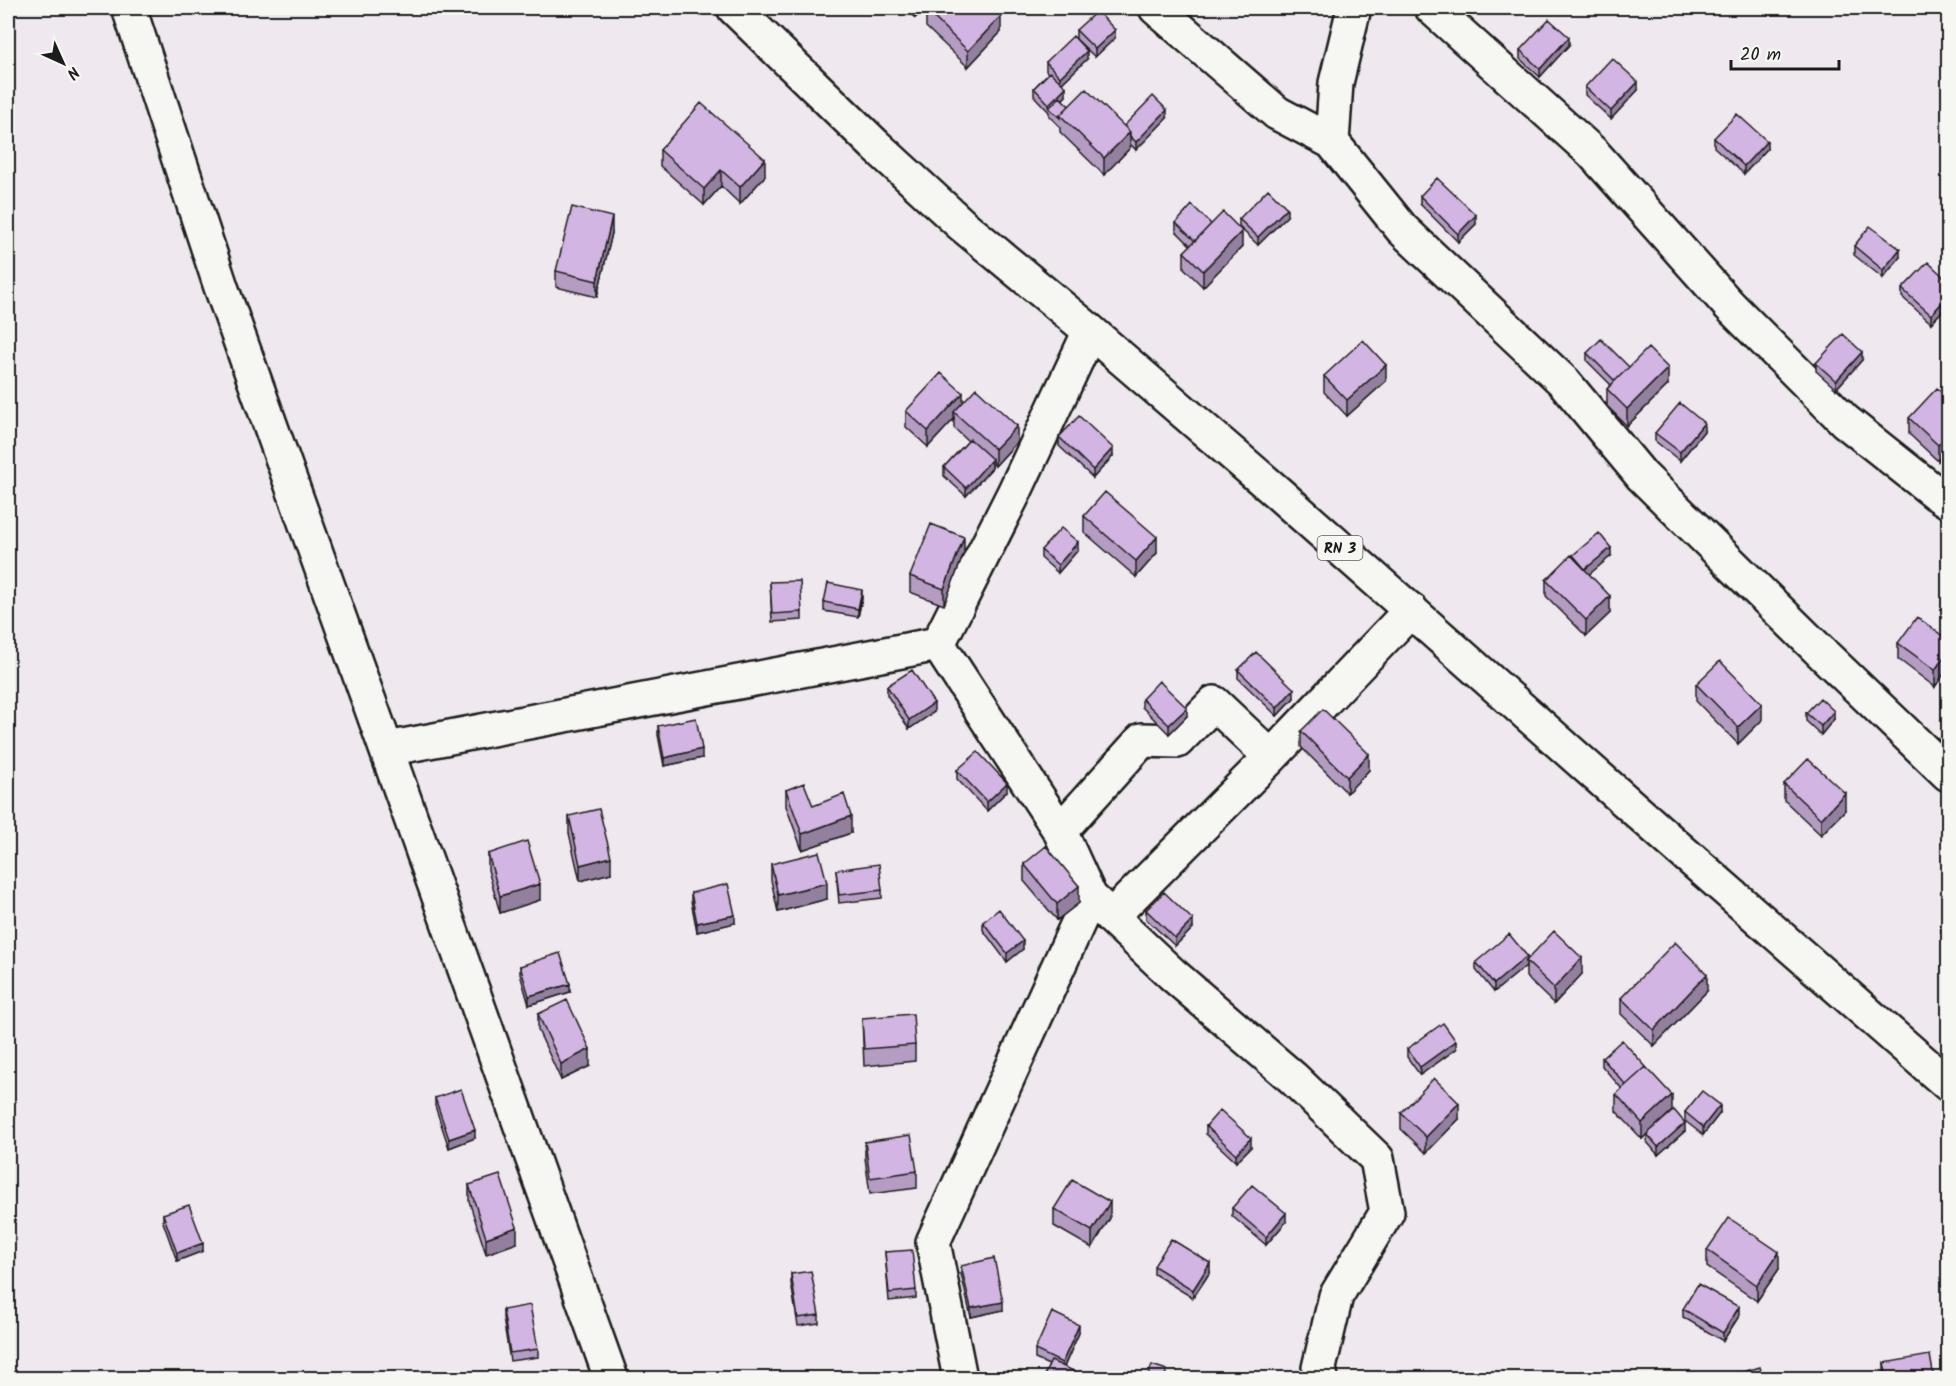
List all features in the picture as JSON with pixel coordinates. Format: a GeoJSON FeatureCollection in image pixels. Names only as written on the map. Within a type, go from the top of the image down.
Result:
{"type":"FeatureCollection","features":[{"type":"Feature","properties":{"kind":"main road"},"geometry":{"type":"LineString","coordinates":[[129,8],[221,287],[611,1378]]}},
{"type":"Feature","properties":{"kind":"main road"},"geometry":{"type":"LineString","coordinates":[[1156,8],[1277,113],[1332,142],[1402,229],[1564,382],[1642,476],[1948,774]]}},
{"type":"Feature","properties":{"kind":"main road"},"geometry":{"type":"LineString","coordinates":[[1332,142],[1336,83],[1354,8]]}},
{"type":"Feature","properties":{"kind":"main road"},"geometry":{"type":"LineString","coordinates":[[1432,8],[1593,153],[1730,305],[1845,421],[1948,501]]}},
{"type":"Feature","properties":{"kind":"main road","name":"RN 3"},"geometry":{"type":"LineString","coordinates":[[743,10],[875,145],[952,216],[1090,330],[1948,1084]]}},
{"type":"Feature","properties":{"kind":"main road"},"geometry":{"type":"LineString","coordinates":[[938,644],[1014,493],[1090,330]]}},
{"type":"Feature","properties":{"kind":"main road"},"geometry":{"type":"LineString","coordinates":[[960,1378],[933,1242],[1100,907],[1271,757],[1411,610]]}},
{"type":"Feature","properties":{"kind":"main road"},"geometry":{"type":"LineString","coordinates":[[387,749],[938,644]]}},
{"type":"Feature","properties":{"kind":"main road"},"geometry":{"type":"LineString","coordinates":[[938,644],[1060,831],[1100,907],[1172,974],[1293,1078],[1377,1159],[1387,1212],[1336,1296],[1319,1368],[1321,1378]]}},
{"type":"Feature","properties":{"kind":"main road"},"geometry":{"type":"LineString","coordinates":[[1060,831],[1142,740],[1177,741],[1214,703],[1271,757]]}},
{"type":"Feature","properties":{"kind":"building"},"geometry":{"type":"Polygon","coordinates":[[[928,8],[992,8],[1001,16],[968,51],[926,10],[928,8]]]}},
{"type":"Feature","properties":{"kind":"building"},"geometry":{"type":"Polygon","coordinates":[[[1097,11],[1115,30],[1095,49],[1076,30],[1097,11]]]}},
{"type":"Feature","properties":{"kind":"building"},"geometry":{"type":"Polygon","coordinates":[[[1549,19],[1569,37],[1540,69],[1520,50],[1549,19]]]}},
{"type":"Feature","properties":{"kind":"building"},"geometry":{"type":"Polygon","coordinates":[[[1073,36],[1087,51],[1060,77],[1046,62],[1073,36]]]}},
{"type":"Feature","properties":{"kind":"building"},"geometry":{"type":"Polygon","coordinates":[[[1612,58],[1638,82],[1611,111],[1585,87],[1612,58]]]}},
{"type":"Feature","properties":{"kind":"building"},"geometry":{"type":"Polygon","coordinates":[[[1050,72],[1066,87],[1049,104],[1034,88],[1050,72]]]}},
{"type":"Feature","properties":{"kind":"building"},"geometry":{"type":"Polygon","coordinates":[[[1086,89],[1130,132],[1104,158],[1060,115],[1086,89]]]}},
{"type":"Feature","properties":{"kind":"building"},"geometry":{"type":"Polygon","coordinates":[[[1153,96],[1167,110],[1136,142],[1124,126],[1153,96]]]}},
{"type":"Feature","properties":{"kind":"building"},"geometry":{"type":"Polygon","coordinates":[[[1060,97],[1069,106],[1060,118],[1049,108],[1060,97]]]}},
{"type":"Feature","properties":{"kind":"building"},"geometry":{"type":"Polygon","coordinates":[[[701,103],[765,159],[740,187],[721,170],[704,189],[660,150],[701,103]]]}},
{"type":"Feature","properties":{"kind":"building"},"geometry":{"type":"Polygon","coordinates":[[[1737,114],[1767,141],[1744,166],[1714,138],[1737,114]]]}},
{"type":"Feature","properties":{"kind":"building"},"geometry":{"type":"Polygon","coordinates":[[[1437,178],[1476,215],[1458,234],[1420,196],[1437,178]]]}},
{"type":"Feature","properties":{"kind":"building"},"geometry":{"type":"Polygon","coordinates":[[[1268,189],[1287,208],[1258,237],[1239,219],[1268,189]]]}},
{"type":"Feature","properties":{"kind":"building"},"geometry":{"type":"Polygon","coordinates":[[[1192,205],[1211,224],[1195,241],[1176,223],[1192,205]]]}},
{"type":"Feature","properties":{"kind":"building"},"geometry":{"type":"Polygon","coordinates":[[[572,207],[612,217],[597,281],[556,271],[572,207]]]}},
{"type":"Feature","properties":{"kind":"building"},"geometry":{"type":"Polygon","coordinates":[[[1223,212],[1242,231],[1203,271],[1184,252],[1223,212]]]}},
{"type":"Feature","properties":{"kind":"building"},"geometry":{"type":"Polygon","coordinates":[[[1870,226],[1900,249],[1883,270],[1854,246],[1870,226]]]}},
{"type":"Feature","properties":{"kind":"building"},"geometry":{"type":"Polygon","coordinates":[[[1928,262],[1948,281],[1948,296],[1931,315],[1902,289],[1928,262]]]}},
{"type":"Feature","properties":{"kind":"building"},"geometry":{"type":"Polygon","coordinates":[[[1843,334],[1862,352],[1836,381],[1816,363],[1843,334]]]}},
{"type":"Feature","properties":{"kind":"building"},"geometry":{"type":"Polygon","coordinates":[[[1601,339],[1629,367],[1615,381],[1587,353],[1601,339]]]}},
{"type":"Feature","properties":{"kind":"building"},"geometry":{"type":"Polygon","coordinates":[[[1363,340],[1386,365],[1347,400],[1324,376],[1363,340]]]}},
{"type":"Feature","properties":{"kind":"building"},"geometry":{"type":"Polygon","coordinates":[[[1648,348],[1668,368],[1627,409],[1607,389],[1648,348]]]}},
{"type":"Feature","properties":{"kind":"building"},"geometry":{"type":"Polygon","coordinates":[[[941,373],[963,393],[928,431],[906,411],[941,373]]]}},
{"type":"Feature","properties":{"kind":"building"},"geometry":{"type":"Polygon","coordinates":[[[976,388],[1017,426],[995,449],[954,412],[976,388]]]}},
{"type":"Feature","properties":{"kind":"building"},"geometry":{"type":"Polygon","coordinates":[[[1937,388],[1948,399],[1948,434],[1938,445],[1909,418],[1937,388]]]}},
{"type":"Feature","properties":{"kind":"building"},"geometry":{"type":"Polygon","coordinates":[[[1680,403],[1704,423],[1680,452],[1655,433],[1680,403]]]}},
{"type":"Feature","properties":{"kind":"building"},"geometry":{"type":"Polygon","coordinates":[[[1079,416],[1113,448],[1093,470],[1059,437],[1079,416]]]}},
{"type":"Feature","properties":{"kind":"building"},"geometry":{"type":"Polygon","coordinates":[[[970,439],[992,459],[966,488],[944,467],[970,439]]]}},
{"type":"Feature","properties":{"kind":"building"},"geometry":{"type":"Polygon","coordinates":[[[1105,492],[1157,537],[1136,561],[1084,516],[1105,492]]]}},
{"type":"Feature","properties":{"kind":"building"},"geometry":{"type":"Polygon","coordinates":[[[931,524],[964,537],[944,589],[910,576],[931,524]]]}},
{"type":"Feature","properties":{"kind":"building"},"geometry":{"type":"Polygon","coordinates":[[[1061,528],[1078,542],[1058,565],[1041,550],[1061,528]]]}},
{"type":"Feature","properties":{"kind":"building"},"geometry":{"type":"Polygon","coordinates":[[[1599,533],[1611,548],[1585,569],[1573,555],[1599,533]]]}},
{"type":"Feature","properties":{"kind":"building"},"geometry":{"type":"Polygon","coordinates":[[[1571,555],[1610,596],[1586,620],[1546,580],[1571,555]]]}},
{"type":"Feature","properties":{"kind":"building"},"geometry":{"type":"Polygon","coordinates":[[[800,581],[802,612],[772,614],[770,582],[800,581]]]}},
{"type":"Feature","properties":{"kind":"building"},"geometry":{"type":"Polygon","coordinates":[[[828,583],[862,590],[858,609],[824,602],[828,583]]]}},
{"type":"Feature","properties":{"kind":"building"},"geometry":{"type":"Polygon","coordinates":[[[1917,617],[1948,640],[1948,651],[1935,670],[1898,643],[1917,617]]]}},
{"type":"Feature","properties":{"kind":"building"},"geometry":{"type":"Polygon","coordinates":[[[1256,652],[1294,689],[1277,708],[1238,670],[1256,652]]]}},
{"type":"Feature","properties":{"kind":"building"},"geometry":{"type":"Polygon","coordinates":[[[1720,661],[1762,704],[1738,727],[1696,684],[1720,661]]]}},
{"type":"Feature","properties":{"kind":"building"},"geometry":{"type":"Polygon","coordinates":[[[912,670],[934,703],[909,720],[887,686],[912,670]]]}},
{"type":"Feature","properties":{"kind":"building"},"geometry":{"type":"Polygon","coordinates":[[[1159,681],[1187,708],[1169,725],[1142,699],[1159,681]]]}},
{"type":"Feature","properties":{"kind":"building"},"geometry":{"type":"Polygon","coordinates":[[[1820,698],[1834,711],[1821,726],[1806,713],[1820,698]]]}},
{"type":"Feature","properties":{"kind":"building"},"geometry":{"type":"Polygon","coordinates":[[[1323,709],[1369,754],[1347,777],[1301,731],[1323,709]]]}},
{"type":"Feature","properties":{"kind":"building"},"geometry":{"type":"Polygon","coordinates":[[[696,718],[702,749],[664,758],[658,726],[696,718]]]}},
{"type":"Feature","properties":{"kind":"building"},"geometry":{"type":"Polygon","coordinates":[[[978,752],[1007,783],[987,802],[957,770],[978,752]]]}},
{"type":"Feature","properties":{"kind":"building"},"geometry":{"type":"Polygon","coordinates":[[[1808,759],[1845,793],[1821,819],[1784,784],[1808,759]]]}},
{"type":"Feature","properties":{"kind":"building"},"geometry":{"type":"Polygon","coordinates":[[[804,783],[813,806],[844,794],[851,816],[802,834],[786,790],[804,783]]]}},
{"type":"Feature","properties":{"kind":"building"},"geometry":{"type":"Polygon","coordinates":[[[599,809],[611,857],[580,865],[569,816],[599,809]]]}},
{"type":"Feature","properties":{"kind":"building"},"geometry":{"type":"Polygon","coordinates":[[[527,841],[540,884],[500,896],[488,854],[527,841]]]}},
{"type":"Feature","properties":{"kind":"building"},"geometry":{"type":"Polygon","coordinates":[[[1046,846],[1079,886],[1057,904],[1024,864],[1046,846]]]}},
{"type":"Feature","properties":{"kind":"building"},"geometry":{"type":"Polygon","coordinates":[[[819,852],[827,883],[778,895],[771,864],[819,852]]]}},
{"type":"Feature","properties":{"kind":"building"},"geometry":{"type":"Polygon","coordinates":[[[879,864],[882,890],[839,895],[836,870],[879,864]]]}},
{"type":"Feature","properties":{"kind":"building"},"geometry":{"type":"Polygon","coordinates":[[[728,884],[735,915],[697,923],[691,893],[728,884]]]}},
{"type":"Feature","properties":{"kind":"building"},"geometry":{"type":"Polygon","coordinates":[[[1164,892],[1193,920],[1175,938],[1146,910],[1164,892]]]}},
{"type":"Feature","properties":{"kind":"building"},"geometry":{"type":"Polygon","coordinates":[[[999,909],[1023,941],[1007,953],[983,922],[999,909]]]}},
{"type":"Feature","properties":{"kind":"building"},"geometry":{"type":"Polygon","coordinates":[[[1948,918],[1948,932],[1941,924],[1948,918]]]}},
{"type":"Feature","properties":{"kind":"building"},"geometry":{"type":"Polygon","coordinates":[[[1554,931],[1582,958],[1554,988],[1526,961],[1554,931]]]}},
{"type":"Feature","properties":{"kind":"building"},"geometry":{"type":"Polygon","coordinates":[[[1509,934],[1527,956],[1494,984],[1476,962],[1509,934]]]}},
{"type":"Feature","properties":{"kind":"building"},"geometry":{"type":"Polygon","coordinates":[[[1675,942],[1707,974],[1654,1030],[1621,998],[1675,942]]]}},
{"type":"Feature","properties":{"kind":"building"},"geometry":{"type":"Polygon","coordinates":[[[560,953],[570,984],[529,996],[520,966],[560,953]]]}},
{"type":"Feature","properties":{"kind":"building"},"geometry":{"type":"Polygon","coordinates":[[[567,1000],[590,1049],[561,1064],[538,1014],[567,1000]]]}},
{"type":"Feature","properties":{"kind":"building"},"geometry":{"type":"Polygon","coordinates":[[[913,1014],[915,1045],[864,1049],[862,1018],[913,1014]]]}},
{"type":"Feature","properties":{"kind":"building"},"geometry":{"type":"Polygon","coordinates":[[[1443,1023],[1456,1041],[1420,1067],[1407,1049],[1443,1023]]]}},
{"type":"Feature","properties":{"kind":"building"},"geometry":{"type":"Polygon","coordinates":[[[1622,1040],[1646,1067],[1626,1085],[1602,1058],[1622,1040]]]}},
{"type":"Feature","properties":{"kind":"building"},"geometry":{"type":"Polygon","coordinates":[[[1646,1067],[1672,1095],[1642,1123],[1616,1094],[1646,1067]]]}},
{"type":"Feature","properties":{"kind":"building"},"geometry":{"type":"Polygon","coordinates":[[[1434,1078],[1459,1103],[1426,1137],[1401,1113],[1434,1078]]]}},
{"type":"Feature","properties":{"kind":"building"},"geometry":{"type":"Polygon","coordinates":[[[461,1089],[475,1130],[449,1139],[435,1098],[461,1089]]]}},
{"type":"Feature","properties":{"kind":"building"},"geometry":{"type":"Polygon","coordinates":[[[1702,1091],[1720,1105],[1703,1127],[1685,1112],[1702,1091]]]}},
{"type":"Feature","properties":{"kind":"building"},"geometry":{"type":"Polygon","coordinates":[[[1220,1110],[1251,1138],[1236,1154],[1206,1126],[1220,1110]]]}},
{"type":"Feature","properties":{"kind":"building"},"geometry":{"type":"Polygon","coordinates":[[[1674,1110],[1685,1123],[1658,1147],[1647,1134],[1674,1110]]]}},
{"type":"Feature","properties":{"kind":"building"},"geometry":{"type":"Polygon","coordinates":[[[911,1135],[917,1171],[870,1178],[865,1142],[911,1135]]]}},
{"type":"Feature","properties":{"kind":"building"},"geometry":{"type":"Polygon","coordinates":[[[500,1175],[517,1227],[486,1238],[469,1185],[500,1175]]]}},
{"type":"Feature","properties":{"kind":"building"},"geometry":{"type":"Polygon","coordinates":[[[1072,1180],[1110,1202],[1092,1231],[1054,1209],[1072,1180]]]}},
{"type":"Feature","properties":{"kind":"building"},"geometry":{"type":"Polygon","coordinates":[[[1252,1185],[1286,1213],[1266,1237],[1232,1208],[1252,1185]]]}},
{"type":"Feature","properties":{"kind":"building"},"geometry":{"type":"Polygon","coordinates":[[[189,1205],[203,1243],[177,1253],[163,1214],[189,1205]]]}},
{"type":"Feature","properties":{"kind":"building"},"geometry":{"type":"Polygon","coordinates":[[[1729,1218],[1779,1252],[1757,1285],[1707,1250],[1729,1218]]]}},
{"type":"Feature","properties":{"kind":"building"},"geometry":{"type":"Polygon","coordinates":[[[1171,1239],[1210,1263],[1193,1290],[1154,1266],[1171,1239]]]}},
{"type":"Feature","properties":{"kind":"building"},"geometry":{"type":"Polygon","coordinates":[[[912,1250],[916,1290],[889,1293],[885,1252],[912,1250]]]}},
{"type":"Feature","properties":{"kind":"building"},"geometry":{"type":"Polygon","coordinates":[[[994,1258],[1003,1302],[971,1308],[961,1266],[994,1258]]]}},
{"type":"Feature","properties":{"kind":"building"},"geometry":{"type":"Polygon","coordinates":[[[811,1271],[819,1315],[798,1318],[791,1274],[811,1271]]]}},
{"type":"Feature","properties":{"kind":"building"},"geometry":{"type":"Polygon","coordinates":[[[1698,1284],[1739,1307],[1723,1333],[1683,1309],[1698,1284]]]}},
{"type":"Feature","properties":{"kind":"building"},"geometry":{"type":"Polygon","coordinates":[[[530,1305],[538,1349],[510,1353],[503,1310],[530,1305]]]}},
{"type":"Feature","properties":{"kind":"building"},"geometry":{"type":"Polygon","coordinates":[[[1052,1312],[1079,1325],[1062,1363],[1035,1350],[1052,1312]]]}},
{"type":"Feature","properties":{"kind":"building"},"geometry":{"type":"Polygon","coordinates":[[[1930,1355],[1934,1378],[1887,1378],[1884,1363],[1930,1355]]]}},
{"type":"Feature","properties":{"kind":"building"},"geometry":{"type":"Polygon","coordinates":[[[1051,1361],[1087,1377],[1043,1378],[1051,1361]]]}},
{"type":"Feature","properties":{"kind":"building"},"geometry":{"type":"Polygon","coordinates":[[[1152,1365],[1167,1370],[1164,1378],[1147,1378],[1152,1365]]]}},
{"type":"Feature","properties":{"kind":"building"},"geometry":{"type":"Polygon","coordinates":[[[1760,1367],[1763,1378],[1723,1378],[1760,1367]]]}}]}
